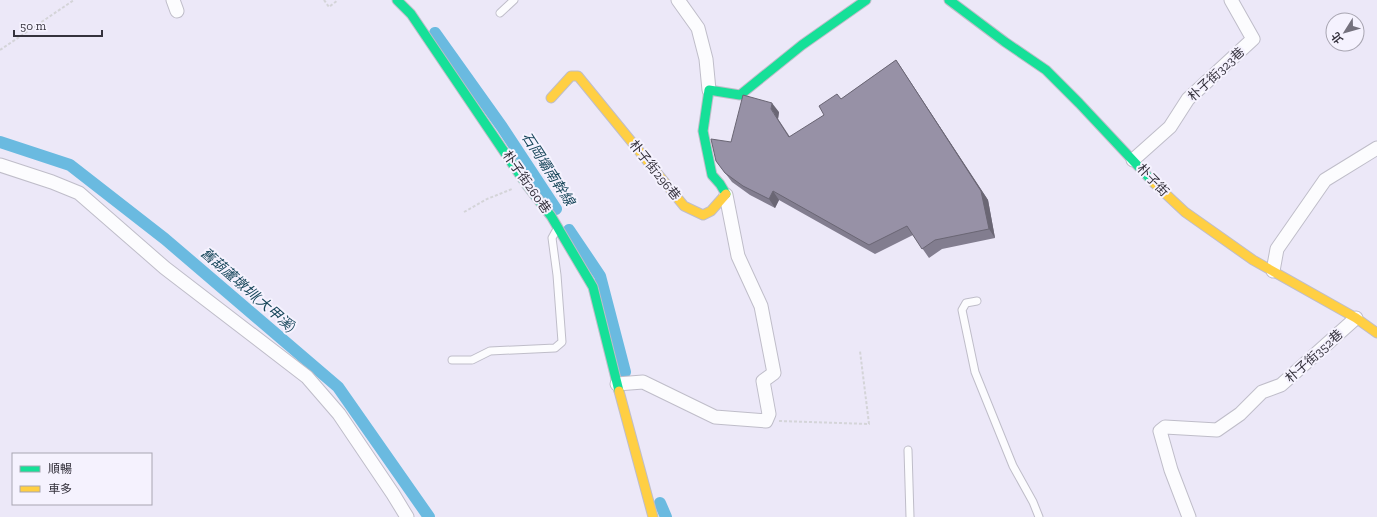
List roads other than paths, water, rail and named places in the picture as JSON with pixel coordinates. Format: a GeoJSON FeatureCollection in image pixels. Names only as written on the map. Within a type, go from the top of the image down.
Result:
{"type":"FeatureCollection","features":[{"type":"Feature","properties":{"kind":"street","name":"朴子街260巷"},"geometry":{"type":"LineString","coordinates":[[397,0],[411,14],[526,184],[551,216],[557,229],[593,287],[617,384],[653,517]]}},
{"type":"Feature","properties":{"kind":"street"},"geometry":{"type":"LineString","coordinates":[[617,384],[643,382],[714,416],[766,421],[769,414],[763,381],[774,374],[761,306],[738,256],[726,196],[720,184],[712,175],[703,131],[709,90],[706,59],[698,28],[678,0]]}},
{"type":"Feature","properties":{"kind":"street"},"geometry":{"type":"LineString","coordinates":[[709,90],[740,95],[802,45],[866,0]]}},
{"type":"Feature","properties":{"kind":"street","name":"朴子街"},"geometry":{"type":"LineString","coordinates":[[949,0],[1005,42],[1046,70],[1154,183],[1185,212],[1253,260],[1356,318],[1377,333]]}},
{"type":"Feature","properties":{"kind":"street","name":"朴子街323巷"},"geometry":{"type":"LineString","coordinates":[[1133,160],[1170,127],[1188,99],[1253,39],[1231,0]]}},
{"type":"Feature","properties":{"kind":"street","name":"朴子街296巷"},"geometry":{"type":"LineString","coordinates":[[551,98],[571,76],[578,76],[684,206],[703,215],[711,211],[726,196]]}},
{"type":"Feature","properties":{"kind":"street"},"geometry":{"type":"LineString","coordinates":[[1273,271],[1277,249],[1325,180],[1377,148]]}},
{"type":"Feature","properties":{"kind":"street"},"geometry":{"type":"LineString","coordinates":[[0,165],[52,182],[79,193],[165,268],[307,377],[339,414],[407,517]]}},
{"type":"Feature","properties":{"kind":"street","name":"朴子街352巷"},"geometry":{"type":"LineString","coordinates":[[1190,517],[1171,470],[1160,431],[1165,427],[1218,430],[1240,414],[1262,392],[1281,385],[1356,318]]}},
{"type":"Feature","properties":{"kind":"lane"},"geometry":{"type":"LineString","coordinates":[[500,13],[514,0]]}},
{"type":"Feature","properties":{"kind":"lane"},"geometry":{"type":"LineString","coordinates":[[452,360],[472,360],[490,351],[555,348],[562,342],[557,275],[552,238],[557,229]]}},
{"type":"Feature","properties":{"kind":"lane"},"geometry":{"type":"LineString","coordinates":[[977,302],[966,302],[962,310],[975,372],[1012,466],[1033,502],[1039,517]]}},
{"type":"Feature","properties":{"kind":"lane"},"geometry":{"type":"LineString","coordinates":[[908,450],[910,517]]}},
{"type":"Feature","properties":{"kind":"waterway","name":"石岡壩南幹線"},"geometry":{"type":"LineString","coordinates":[[435,33],[502,127],[556,209]]}},
{"type":"Feature","properties":{"kind":"waterway","name":"舊葫蘆墩圳(大甲溪)"},"geometry":{"type":"LineString","coordinates":[[0,142],[70,165],[165,239],[338,387],[429,517]]}},
{"type":"Feature","properties":{"kind":"waterway","name":"石岡壩南幹線"},"geometry":{"type":"LineString","coordinates":[[569,230],[600,276],[625,372]]}},
{"type":"Feature","properties":{"kind":"waterway","name":"石岡壩南幹線"},"geometry":{"type":"LineString","coordinates":[[660,503],[666,517]]}}]}
